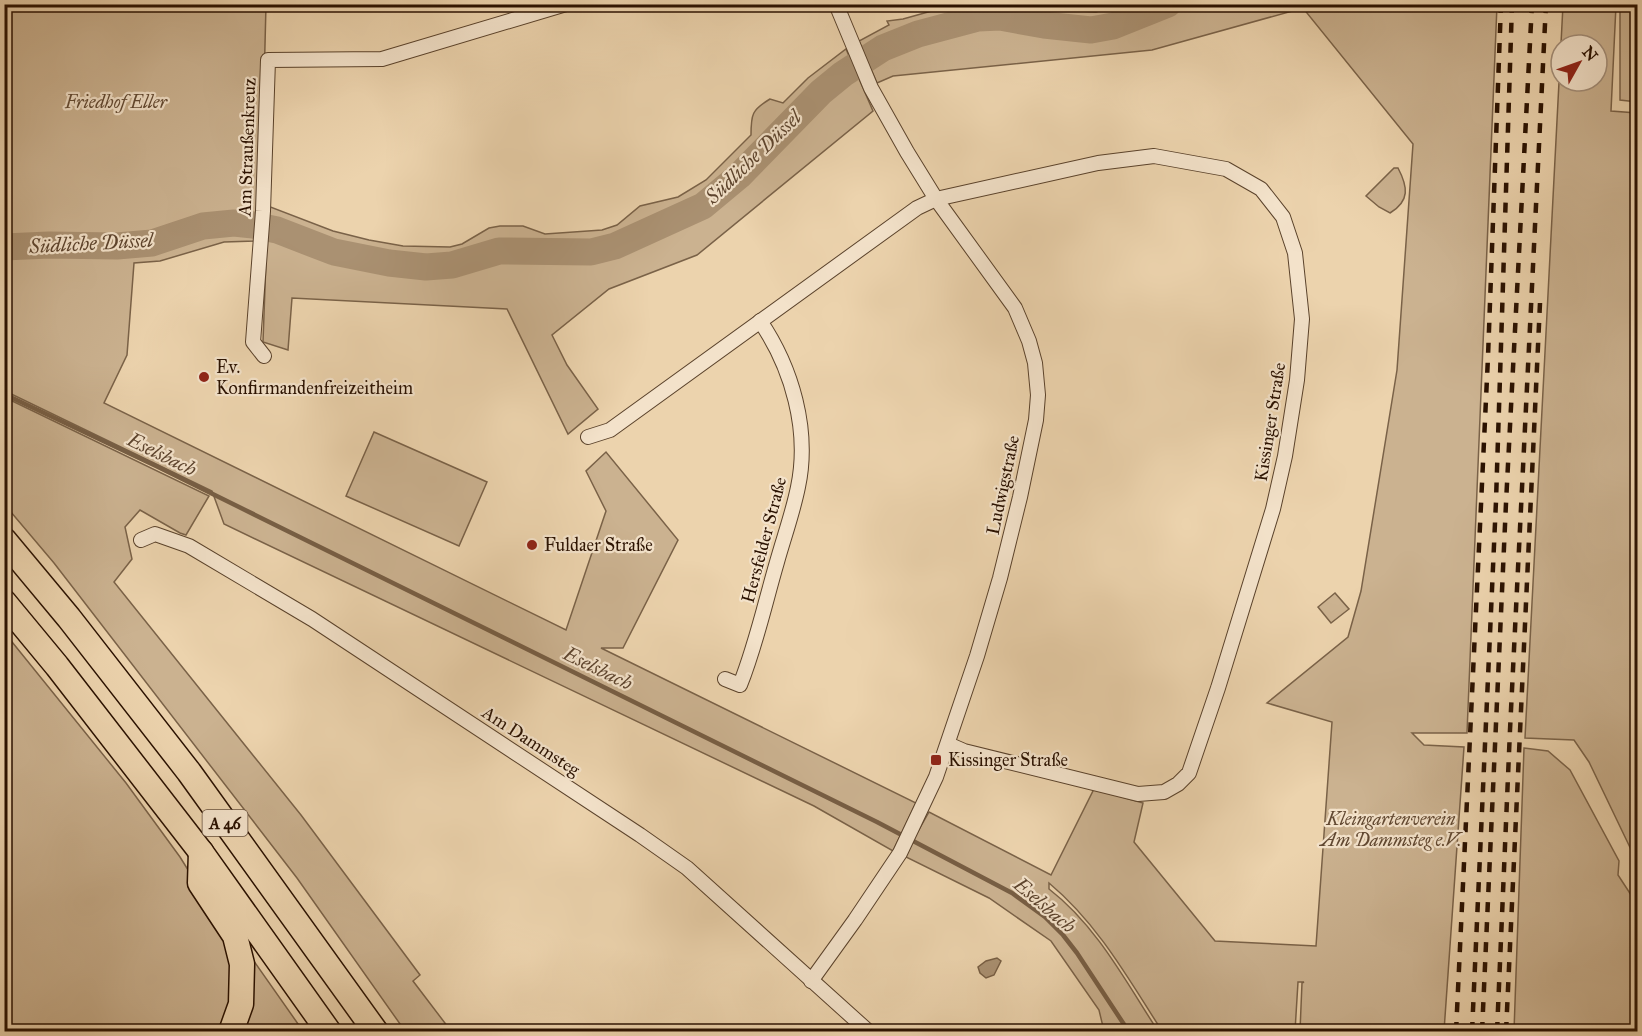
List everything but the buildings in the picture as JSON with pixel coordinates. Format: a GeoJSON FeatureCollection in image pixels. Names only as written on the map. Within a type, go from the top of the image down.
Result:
{"type":"FeatureCollection","features":[{"type":"Feature","properties":{"kind":"highway","name":"A 46"},"geometry":{"type":"LineString","coordinates":[[4,540],[69,618],[189,772],[376,1032]]}},
{"type":"Feature","properties":{"kind":"highway","name":"A 46"},"geometry":{"type":"LineString","coordinates":[[4,602],[57,666],[201,852],[329,1032]]}},
{"type":"Feature","properties":{"kind":"highway"},"geometry":{"type":"LineString","coordinates":[[201,852],[200,883],[235,936],[242,964],[241,1004],[231,1032]]}},
{"type":"Feature","properties":{"kind":"street","name":"Am Straußenkreuz"},"geometry":{"type":"LineString","coordinates":[[264,356],[252,342],[263,211],[268,60],[382,59],[566,4]]}},
{"type":"Feature","properties":{"kind":"street","name":"Ludwigstraße"},"geometry":{"type":"LineString","coordinates":[[811,981],[900,853],[918,817],[948,744],[977,656],[1005,559],[1036,420],[1038,395],[1035,363],[1029,341],[1015,308],[936,199],[907,152],[868,79],[836,4]]}},
{"type":"Feature","properties":{"kind":"street","name":"Kissinger Straße"},"geometry":{"type":"LineString","coordinates":[[936,199],[1098,163],[1154,156],[1226,169],[1261,189],[1283,217],[1295,254],[1302,319],[1297,380],[1285,456],[1273,509],[1189,773],[1164,792],[1138,794],[964,751],[948,744]]}},
{"type":"Feature","properties":{"kind":"street"},"geometry":{"type":"LineString","coordinates":[[588,437],[610,430],[917,208],[936,199]]}},
{"type":"Feature","properties":{"kind":"street","name":"Hersfelder Straße"},"geometry":{"type":"LineString","coordinates":[[725,679],[740,684],[746,669],[799,484],[800,427],[794,400],[780,354],[760,321]]}},
{"type":"Feature","properties":{"kind":"street","name":"Am Dammsteg"},"geometry":{"type":"LineString","coordinates":[[141,540],[155,534],[189,546],[312,619],[631,828],[687,868],[868,1032]]}},
{"type":"Feature","properties":{"kind":"green space","name":"Kleingartenverein Am Dammsteg e.V."},"geometry":{"type":"Polygon","coordinates":[[[1121,4],[1497,5],[1467,733],[1412,733],[1424,745],[1464,747],[1444,1031],[1300,1031],[1302,983],[1304,982],[1298,982],[1295,1031],[1162,1031],[1097,934],[1067,899],[1049,883],[1049,889],[1082,920],[1110,955],[1158,1031],[1104,1031],[1099,1010],[1051,941],[989,898],[904,856],[929,812],[1051,875],[1094,789],[1143,803],[1134,842],[1215,941],[1316,946],[1332,722],[1267,703],[1348,637],[1361,591],[1397,370],[1413,144],[1303,8],[1152,50],[893,76],[877,83],[859,41],[889,25],[887,21],[903,19],[953,5],[1037,5],[1096,12],[1121,4]]]}},
{"type":"Feature","properties":{"kind":"green space","name":"Friedhof Eller"},"geometry":{"type":"Polygon","coordinates":[[[4,5],[266,5],[263,124],[255,241],[224,242],[160,261],[134,263],[127,355],[104,403],[566,630],[606,511],[586,471],[606,452],[678,540],[623,648],[601,648],[916,803],[893,851],[814,806],[224,524],[212,491],[5,391],[4,5]]]}},
{"type":"Feature","properties":{"kind":"green space"},"geometry":{"type":"Polygon","coordinates":[[[1563,5],[1616,5],[1611,111],[1637,113],[1637,862],[1589,762],[1574,740],[1525,738],[1558,93],[1609,93],[1609,33],[1562,33],[1563,5]]]}},
{"type":"Feature","properties":{"kind":"green space"},"geometry":{"type":"Polygon","coordinates":[[[1620,5],[1637,5],[1637,102],[1620,100],[1620,5]]]}},
{"type":"Feature","properties":{"kind":"green space"},"geometry":{"type":"Polygon","coordinates":[[[846,49],[873,111],[697,255],[609,289],[552,335],[567,365],[598,409],[568,434],[507,309],[292,298],[288,350],[263,342],[268,206],[333,231],[403,246],[450,247],[462,244],[489,228],[500,226],[523,226],[545,234],[602,230],[617,225],[640,206],[678,197],[706,180],[751,135],[752,117],[759,106],[770,99],[783,103],[808,78],[846,49]]]}},
{"type":"Feature","properties":{"kind":"green space"},"geometry":{"type":"Polygon","coordinates":[[[1394,168],[1398,168],[1404,181],[1405,193],[1401,204],[1390,213],[1366,196],[1394,168]]]}},
{"type":"Feature","properties":{"kind":"green space"},"geometry":{"type":"Polygon","coordinates":[[[4,397],[209,496],[186,535],[140,510],[125,527],[132,559],[114,582],[301,815],[420,975],[413,981],[451,1031],[405,1031],[297,878],[54,563],[5,505],[4,397]]]}},
{"type":"Feature","properties":{"kind":"green space"},"geometry":{"type":"Polygon","coordinates":[[[374,432],[487,482],[459,546],[346,496],[374,432]]]}},
{"type":"Feature","properties":{"kind":"green space"},"geometry":{"type":"Polygon","coordinates":[[[1335,593],[1349,609],[1331,623],[1318,607],[1335,593]]]}},
{"type":"Feature","properties":{"kind":"green space"},"geometry":{"type":"Polygon","coordinates":[[[4,632],[126,783],[180,857],[233,942],[234,997],[221,1031],[5,1031],[4,632]]]}},
{"type":"Feature","properties":{"kind":"green space"},"geometry":{"type":"Polygon","coordinates":[[[1524,748],[1548,751],[1570,770],[1619,861],[1618,875],[1637,904],[1637,1031],[1514,1031],[1524,748]]]}},
{"type":"Feature","properties":{"kind":"green space"},"geometry":{"type":"Polygon","coordinates":[[[251,957],[303,1031],[238,1032],[251,957]]]}},
{"type":"Feature","properties":{"kind":"shaded area"},"geometry":{"type":"Polygon","coordinates":[[[997,958],[1001,961],[994,975],[986,978],[980,973],[978,967],[986,961],[997,958]]]}},
{"type":"Feature","properties":{"kind":"waterway","name":"Südliche Düssel"},"geometry":{"type":"LineString","coordinates":[[4,247],[117,246],[152,243],[203,226],[234,223],[277,230],[334,252],[389,263],[426,267],[452,265],[499,251],[591,252],[615,246],[703,206],[739,176],[821,92],[843,74],[883,48],[918,34],[978,18],[1000,17],[1091,30],[1113,26],[1168,4]]}},
{"type":"Feature","properties":{"kind":"waterway","name":"Eselsbach"},"geometry":{"type":"LineString","coordinates":[[4,394],[156,466],[877,822],[1012,893],[1045,917],[1063,935],[1129,1032]]}},
{"type":"Feature","properties":{"kind":"railway"},"geometry":{"type":"LineString","coordinates":[[1456,1032],[1488,357],[1501,4]]}},
{"type":"Feature","properties":{"kind":"railway"},"geometry":{"type":"LineString","coordinates":[[1472,1032],[1496,501],[1512,4]]}},
{"type":"Feature","properties":{"kind":"railway"},"geometry":{"type":"LineString","coordinates":[[1482,1032],[1532,4]]}},
{"type":"Feature","properties":{"kind":"railway"},"geometry":{"type":"LineString","coordinates":[[1497,1032],[1546,4]]}},
{"type":"Feature","properties":{"kind":"railway"},"geometry":{"type":"LineString","coordinates":[[1506,1032],[1540,303]]}},
{"type":"Feature","properties":{"kind":"place","name":"Ev. Konfirmandenfreizeitheim"},"geometry":{"type":"Point","coordinates":[204,377]}},
{"type":"Feature","properties":{"kind":"place","name":"Fuldaer Straße"},"geometry":{"type":"Point","coordinates":[532,545]}},
{"type":"Feature","properties":{"kind":"place","name":"Kissinger Straße"},"geometry":{"type":"Point","coordinates":[936,760]}}]}
